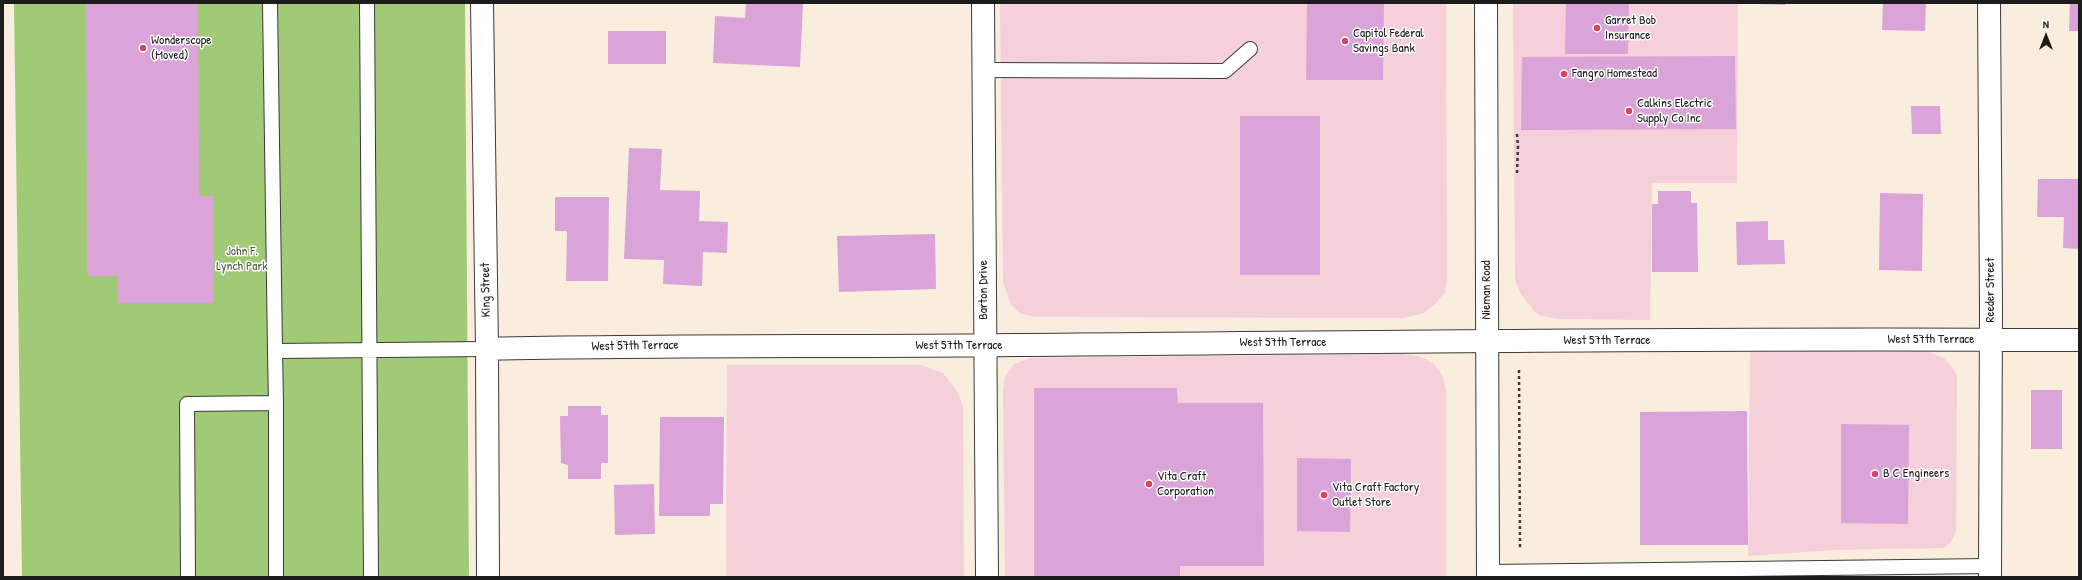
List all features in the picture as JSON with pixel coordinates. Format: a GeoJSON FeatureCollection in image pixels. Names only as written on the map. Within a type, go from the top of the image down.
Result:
{"type":"FeatureCollection","features":[{"type":"Feature","properties":{"kind":"street","name":"King Street"},"geometry":{"type":"LineString","coordinates":[[482,3],[487,349],[488,577]]}},
{"type":"Feature","properties":{"kind":"street","name":"Barton Drive"},"geometry":{"type":"LineString","coordinates":[[982,3],[987,577]]}},
{"type":"Feature","properties":{"kind":"street","name":"Nieman Road"},"geometry":{"type":"LineString","coordinates":[[1486,3],[1488,575]]}},
{"type":"Feature","properties":{"kind":"street","name":"Reeder Street"},"geometry":{"type":"LineString","coordinates":[[1989,3],[1991,340],[1990,571]]}},
{"type":"Feature","properties":{"kind":"street","name":"West 57th Terrace"},"geometry":{"type":"LineString","coordinates":[[487,349],[666,346],[984,346],[1488,341],[2079,340]]}},
{"type":"Feature","properties":{"kind":"lane"},"geometry":{"type":"LineString","coordinates":[[270,3],[276,403],[276,577]]}},
{"type":"Feature","properties":{"kind":"lane"},"geometry":{"type":"LineString","coordinates":[[367,3],[371,577]]}},
{"type":"Feature","properties":{"kind":"lane"},"geometry":{"type":"LineString","coordinates":[[983,70],[1225,71],[1250,49]]}},
{"type":"Feature","properties":{"kind":"lane"},"geometry":{"type":"LineString","coordinates":[[275,351],[487,349]]}},
{"type":"Feature","properties":{"kind":"lane"},"geometry":{"type":"LineString","coordinates":[[188,577],[187,404],[276,403]]}},
{"type":"Feature","properties":{"kind":"lane"},"geometry":{"type":"LineString","coordinates":[[1488,575],[1990,571]]}},
{"type":"Feature","properties":{"kind":"path"},"geometry":{"type":"LineString","coordinates":[[1516,130],[1518,147],[1517,175]]}},
{"type":"Feature","properties":{"kind":"path"},"geometry":{"type":"LineString","coordinates":[[1519,379],[1520,547]]}},
{"type":"Feature","properties":{"kind":"shaded area"},"geometry":{"type":"Polygon","coordinates":[[[1000,3],[1446,3],[1447,278],[1445,292],[1435,304],[1424,313],[1403,318],[1034,317],[1020,313],[1011,305],[1003,282],[1000,3]]]}},
{"type":"Feature","properties":{"kind":"shaded area"},"geometry":{"type":"Polygon","coordinates":[[[1513,3],[1738,3],[1737,183],[1652,183],[1650,320],[1559,319],[1541,316],[1534,311],[1521,294],[1515,280],[1513,3]]]}},
{"type":"Feature","properties":{"kind":"shaded area"},"geometry":{"type":"Polygon","coordinates":[[[1926,351],[1944,358],[1957,374],[1956,532],[1950,543],[1944,548],[1835,550],[1748,556],[1750,352],[1926,351]]]}},
{"type":"Feature","properties":{"kind":"shaded area"},"geometry":{"type":"Polygon","coordinates":[[[1401,354],[1417,356],[1434,364],[1443,377],[1446,390],[1446,577],[1005,577],[1003,390],[1005,377],[1014,364],[1030,358],[1401,354]]]}},
{"type":"Feature","properties":{"kind":"shaded area"},"geometry":{"type":"Polygon","coordinates":[[[727,365],[921,365],[943,373],[957,391],[963,406],[964,577],[726,577],[727,365]]]}},
{"type":"Feature","properties":{"kind":"green space","name":"John F. Lynch Park"},"geometry":{"type":"Polygon","coordinates":[[[14,3],[465,3],[469,577],[22,577],[14,3]]]}},
{"type":"Feature","properties":{"kind":"building"},"geometry":{"type":"Polygon","coordinates":[[[86,3],[198,3],[199,196],[214,196],[214,303],[118,303],[118,276],[87,276],[86,3]]]}},
{"type":"Feature","properties":{"kind":"building"},"geometry":{"type":"Polygon","coordinates":[[[746,3],[803,3],[800,67],[713,63],[715,16],[745,18],[746,3]]]}},
{"type":"Feature","properties":{"kind":"building","name":"Capitol Federal Savings Bank"},"geometry":{"type":"Polygon","coordinates":[[[1307,3],[1384,3],[1383,80],[1306,80],[1307,3]]]}},
{"type":"Feature","properties":{"kind":"building","name":"Garret Bob Insurance"},"geometry":{"type":"Polygon","coordinates":[[[1566,3],[1629,3],[1628,54],[1565,54],[1566,3]]]}},
{"type":"Feature","properties":{"kind":"building"},"geometry":{"type":"Polygon","coordinates":[[[1730,3],[1785,3],[1785,5],[1730,3]]]}},
{"type":"Feature","properties":{"kind":"building"},"geometry":{"type":"Polygon","coordinates":[[[1883,3],[1926,3],[1925,31],[1882,30],[1883,3]]]}},
{"type":"Feature","properties":{"kind":"building"},"geometry":{"type":"Polygon","coordinates":[[[2070,3],[2079,3],[2079,31],[2069,31],[2070,3]]]}},
{"type":"Feature","properties":{"kind":"building"},"geometry":{"type":"Polygon","coordinates":[[[608,31],[666,31],[666,64],[608,64],[608,31]]]}},
{"type":"Feature","properties":{"kind":"building","name":"Calkins Electric Supply Co Inc"},"geometry":{"type":"Polygon","coordinates":[[[1735,56],[1736,129],[1521,130],[1522,57],[1735,56]]]}},
{"type":"Feature","properties":{"kind":"building"},"geometry":{"type":"Polygon","coordinates":[[[1911,106],[1940,106],[1941,134],[1912,134],[1911,106]]]}},
{"type":"Feature","properties":{"kind":"building"},"geometry":{"type":"Polygon","coordinates":[[[1240,116],[1320,116],[1320,275],[1240,275],[1240,116]]]}},
{"type":"Feature","properties":{"kind":"building"},"geometry":{"type":"Polygon","coordinates":[[[629,148],[662,149],[660,190],[700,191],[699,221],[728,222],[727,253],[703,252],[702,286],[663,284],[664,260],[624,259],[629,148]]]}},
{"type":"Feature","properties":{"kind":"building"},"geometry":{"type":"Polygon","coordinates":[[[2038,179],[2079,179],[2079,249],[2063,248],[2064,217],[2037,217],[2038,179]]]}},
{"type":"Feature","properties":{"kind":"building"},"geometry":{"type":"Polygon","coordinates":[[[1658,191],[1691,191],[1691,203],[1697,203],[1698,272],[1652,272],[1652,204],[1658,204],[1658,191]]]}},
{"type":"Feature","properties":{"kind":"building"},"geometry":{"type":"Polygon","coordinates":[[[1880,193],[1923,194],[1922,271],[1879,270],[1880,193]]]}},
{"type":"Feature","properties":{"kind":"building"},"geometry":{"type":"Polygon","coordinates":[[[555,197],[609,197],[608,281],[566,281],[567,231],[555,231],[555,197]]]}},
{"type":"Feature","properties":{"kind":"building"},"geometry":{"type":"Polygon","coordinates":[[[1768,221],[1768,240],[1784,240],[1785,264],[1737,265],[1736,222],[1768,221]]]}},
{"type":"Feature","properties":{"kind":"building"},"geometry":{"type":"Polygon","coordinates":[[[935,234],[936,289],[839,292],[837,236],[935,234]]]}},
{"type":"Feature","properties":{"kind":"building","name":"Vita Craft Corporation"},"geometry":{"type":"Polygon","coordinates":[[[1034,388],[1177,388],[1178,403],[1263,403],[1264,566],[1180,566],[1180,577],[1034,577],[1034,388]]]}},
{"type":"Feature","properties":{"kind":"building"},"geometry":{"type":"Polygon","coordinates":[[[2031,390],[2062,390],[2062,449],[2031,449],[2031,390]]]}},
{"type":"Feature","properties":{"kind":"building"},"geometry":{"type":"Polygon","coordinates":[[[568,406],[601,406],[601,415],[608,415],[608,463],[601,463],[601,479],[568,479],[568,465],[561,463],[560,416],[568,416],[568,406]]]}},
{"type":"Feature","properties":{"kind":"building"},"geometry":{"type":"Polygon","coordinates":[[[1747,411],[1748,545],[1640,545],[1640,412],[1747,411]]]}},
{"type":"Feature","properties":{"kind":"building"},"geometry":{"type":"Polygon","coordinates":[[[660,417],[724,417],[723,504],[710,504],[710,516],[659,516],[660,417]]]}},
{"type":"Feature","properties":{"kind":"building","name":"B C Engineers"},"geometry":{"type":"Polygon","coordinates":[[[1841,424],[1909,425],[1908,524],[1841,523],[1841,424]]]}},
{"type":"Feature","properties":{"kind":"building","name":"Vita Craft Factory Outlet Store"},"geometry":{"type":"Polygon","coordinates":[[[1297,458],[1351,459],[1350,532],[1297,531],[1297,458]]]}},
{"type":"Feature","properties":{"kind":"building"},"geometry":{"type":"Polygon","coordinates":[[[654,484],[655,534],[615,535],[614,485],[654,484]]]}},
{"type":"Feature","properties":{"kind":"place","name":"Garret Bob Insurance"},"geometry":{"type":"Point","coordinates":[1597,28]}},
{"type":"Feature","properties":{"kind":"place","name":"Capitol Federal Savings Bank"},"geometry":{"type":"Point","coordinates":[1345,41]}},
{"type":"Feature","properties":{"kind":"place","name":"Wonderscope (Moved)"},"geometry":{"type":"Point","coordinates":[143,48]}},
{"type":"Feature","properties":{"kind":"place","name":"Fangro Homestead"},"geometry":{"type":"Point","coordinates":[1564,74]}},
{"type":"Feature","properties":{"kind":"place","name":"Calkins Electric Supply Co Inc"},"geometry":{"type":"Point","coordinates":[1629,111]}},
{"type":"Feature","properties":{"kind":"place","name":"B C Engineers"},"geometry":{"type":"Point","coordinates":[1875,474]}},
{"type":"Feature","properties":{"kind":"place","name":"Vita Craft Corporation"},"geometry":{"type":"Point","coordinates":[1149,484]}},
{"type":"Feature","properties":{"kind":"place","name":"Vita Craft Factory Outlet Store"},"geometry":{"type":"Point","coordinates":[1324,495]}}]}
